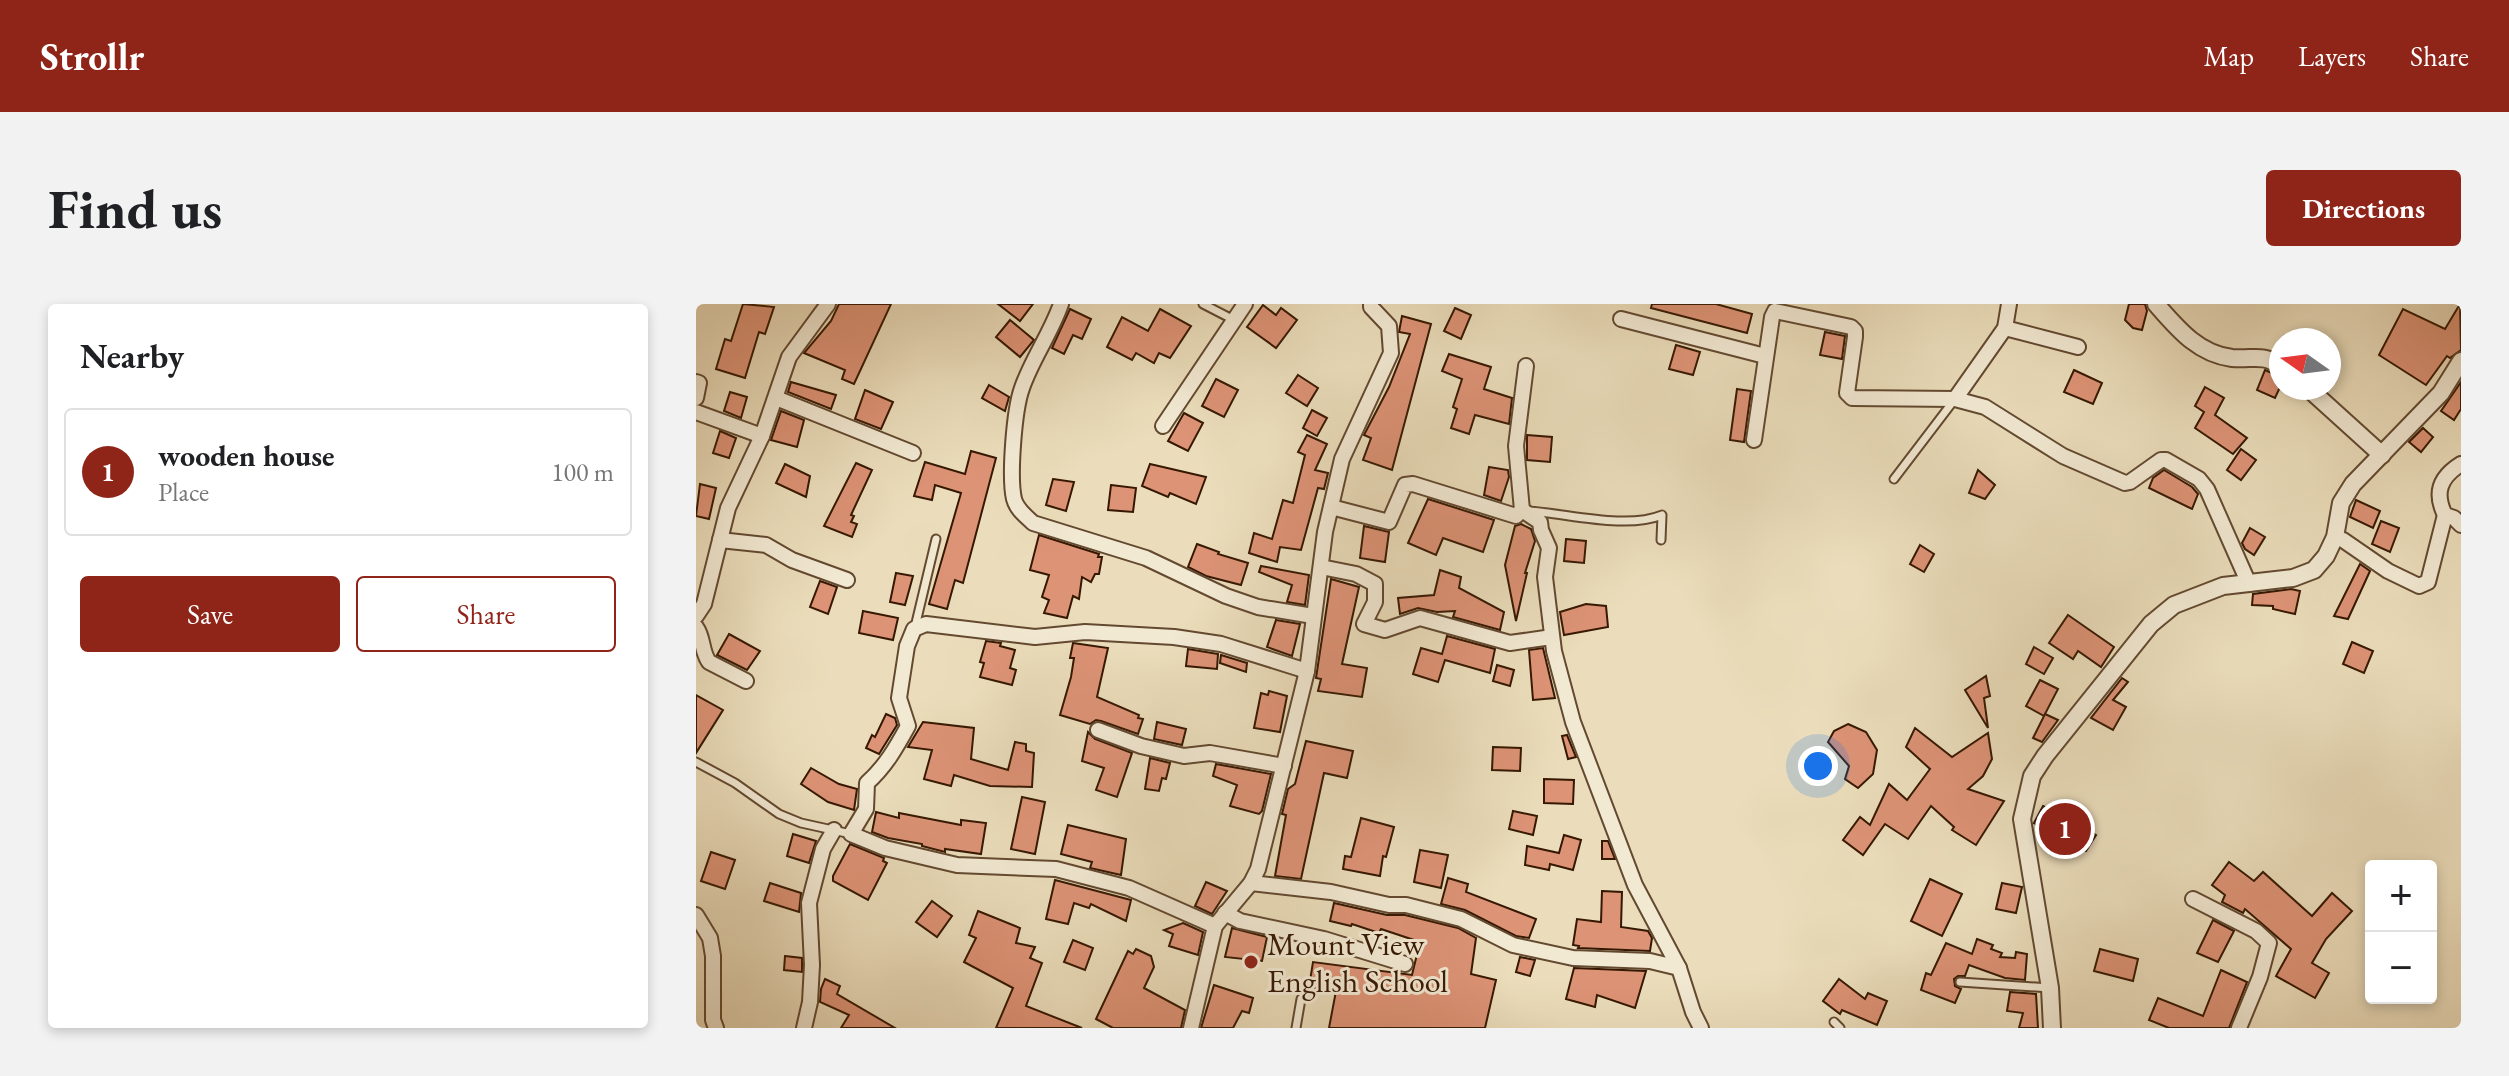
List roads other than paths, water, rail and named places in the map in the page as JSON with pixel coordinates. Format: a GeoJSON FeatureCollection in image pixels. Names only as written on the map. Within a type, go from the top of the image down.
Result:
{"type":"FeatureCollection","features":[{"type":"Feature","properties":{"kind":"street"},"geometry":{"type":"LineString","coordinates":[[699,607],[728,508],[762,436],[789,357],[828,304]]}},
{"type":"Feature","properties":{"kind":"street"},"geometry":{"type":"LineString","coordinates":[[1061,304],[1022,386],[1018,403],[1014,436],[1014,499],[1021,512],[1033,523],[1146,558],[1226,596],[1258,607],[1313,616]]}},
{"type":"Feature","properties":{"kind":"street"},"geometry":{"type":"LineString","coordinates":[[1163,426],[1245,304]]}},
{"type":"Feature","properties":{"kind":"street"},"geometry":{"type":"LineString","coordinates":[[1191,1028],[1215,926],[1251,883],[1258,869],[1307,671],[1321,567],[1342,459],[1391,353],[1389,326],[1371,304]]}},
{"type":"Feature","properties":{"kind":"street"},"geometry":{"type":"LineString","coordinates":[[1955,399],[2005,328],[2009,304]]}},
{"type":"Feature","properties":{"kind":"street"},"geometry":{"type":"LineString","coordinates":[[2156,304],[2186,337],[2214,353],[2232,358],[2258,356],[2269,361]]}},
{"type":"Feature","properties":{"kind":"street"},"geometry":{"type":"LineString","coordinates":[[1754,440],[1765,356],[1775,311],[1851,327],[1855,337],[1847,393],[1852,398],[1955,399],[1985,407],[2063,456],[2125,483],[2161,460],[2199,479],[2207,489],[2249,584]]}},
{"type":"Feature","properties":{"kind":"street"},"geometry":{"type":"LineString","coordinates":[[1621,319],[1765,356]]}},
{"type":"Feature","properties":{"kind":"street"},"geometry":{"type":"LineString","coordinates":[[2005,328],[2078,347]]}},
{"type":"Feature","properties":{"kind":"street"},"geometry":{"type":"LineString","coordinates":[[2052,1028],[2050,988],[2022,819],[2032,776],[2151,624],[2174,605],[2223,586],[2293,578],[2314,570],[2326,556],[2335,537],[2341,503],[2353,484],[2441,393],[2461,361]]}},
{"type":"Feature","properties":{"kind":"street"},"geometry":{"type":"LineString","coordinates":[[1522,510],[1516,446],[1526,366]]}},
{"type":"Feature","properties":{"kind":"street"},"geometry":{"type":"LineString","coordinates":[[696,382],[699,383],[696,398]]}},
{"type":"Feature","properties":{"kind":"street"},"geometry":{"type":"LineString","coordinates":[[776,398],[913,453]]}},
{"type":"Feature","properties":{"kind":"street"},"geometry":{"type":"LineString","coordinates":[[2321,400],[2382,455]]}},
{"type":"Feature","properties":{"kind":"street"},"geometry":{"type":"LineString","coordinates":[[696,412],[762,436]]}},
{"type":"Feature","properties":{"kind":"street"},"geometry":{"type":"LineString","coordinates":[[2461,464],[2445,479],[2439,490],[2438,503],[2445,515],[2461,525]]}},
{"type":"Feature","properties":{"kind":"street"},"geometry":{"type":"LineString","coordinates":[[1331,507],[1389,522],[1405,485],[1413,484],[1516,516],[1522,510]]}},
{"type":"Feature","properties":{"kind":"street"},"geometry":{"type":"LineString","coordinates":[[1522,510],[1540,522],[1549,548],[1545,577],[1552,637],[1573,722],[1622,852],[1644,903],[1679,968],[1701,1028]]}},
{"type":"Feature","properties":{"kind":"street"},"geometry":{"type":"LineString","coordinates":[[2335,537],[2388,571],[2419,586],[2428,582],[2445,515]]}},
{"type":"Feature","properties":{"kind":"street"},"geometry":{"type":"LineString","coordinates":[[720,540],[766,545],[792,560],[847,580]]}},
{"type":"Feature","properties":{"kind":"street"},"geometry":{"type":"LineString","coordinates":[[1321,567],[1356,574],[1375,584],[1375,602],[1364,624],[1385,630],[1420,618],[1510,643],[1552,637]]}},
{"type":"Feature","properties":{"kind":"street"},"geometry":{"type":"LineString","coordinates":[[1215,926],[1129,888],[1100,880],[1056,869],[957,865],[880,846],[851,834],[866,809],[867,783],[879,773],[908,726],[899,698],[907,646],[914,629],[926,624],[1035,637],[1085,632],[1174,637],[1221,644],[1307,671]]}},
{"type":"Feature","properties":{"kind":"street"},"geometry":{"type":"LineString","coordinates":[[696,627],[703,637],[705,656],[709,662],[746,681]]}},
{"type":"Feature","properties":{"kind":"street"},"geometry":{"type":"LineString","coordinates":[[1098,730],[1141,746],[1184,756],[1210,753],[1284,766]]}},
{"type":"Feature","properties":{"kind":"street"},"geometry":{"type":"LineString","coordinates":[[804,1028],[810,1002],[812,965],[809,903],[823,849],[834,830]]}},
{"type":"Feature","properties":{"kind":"street"},"geometry":{"type":"LineString","coordinates":[[1251,883],[1406,905],[1461,919],[1513,945],[1573,958],[1650,961],[1679,968]]}},
{"type":"Feature","properties":{"kind":"street"},"geometry":{"type":"LineString","coordinates":[[2193,899],[2256,931],[2269,943],[2260,977],[2239,1028]]}},
{"type":"Feature","properties":{"kind":"street"},"geometry":{"type":"LineString","coordinates":[[1225,913],[1240,921],[1324,939],[1405,964]]}},
{"type":"Feature","properties":{"kind":"street"},"geometry":{"type":"LineString","coordinates":[[696,915],[710,938],[713,1020],[716,1028]]}},
{"type":"Feature","properties":{"kind":"lane"},"geometry":{"type":"LineString","coordinates":[[1203,304],[1234,320]]}},
{"type":"Feature","properties":{"kind":"lane"},"geometry":{"type":"LineString","coordinates":[[1894,479],[1955,399]]}},
{"type":"Feature","properties":{"kind":"lane"},"geometry":{"type":"LineString","coordinates":[[1522,510],[1606,521],[1651,519],[1662,515],[1661,540]]}},
{"type":"Feature","properties":{"kind":"lane"},"geometry":{"type":"LineString","coordinates":[[914,629],[936,539]]}},
{"type":"Feature","properties":{"kind":"lane"},"geometry":{"type":"LineString","coordinates":[[696,762],[735,783],[779,814],[801,823],[851,834]]}},
{"type":"Feature","properties":{"kind":"lane"},"geometry":{"type":"LineString","coordinates":[[1960,982],[2050,988]]}},
{"type":"Feature","properties":{"kind":"lane"},"geometry":{"type":"LineString","coordinates":[[1296,1028],[1301,999]]}},
{"type":"Feature","properties":{"kind":"place","name":"wooden house"},"geometry":{"type":"Point","coordinates":[2065,829]}},
{"type":"Feature","properties":{"kind":"place","name":"Mount View English School"},"geometry":{"type":"Point","coordinates":[1251,962]}}]}
